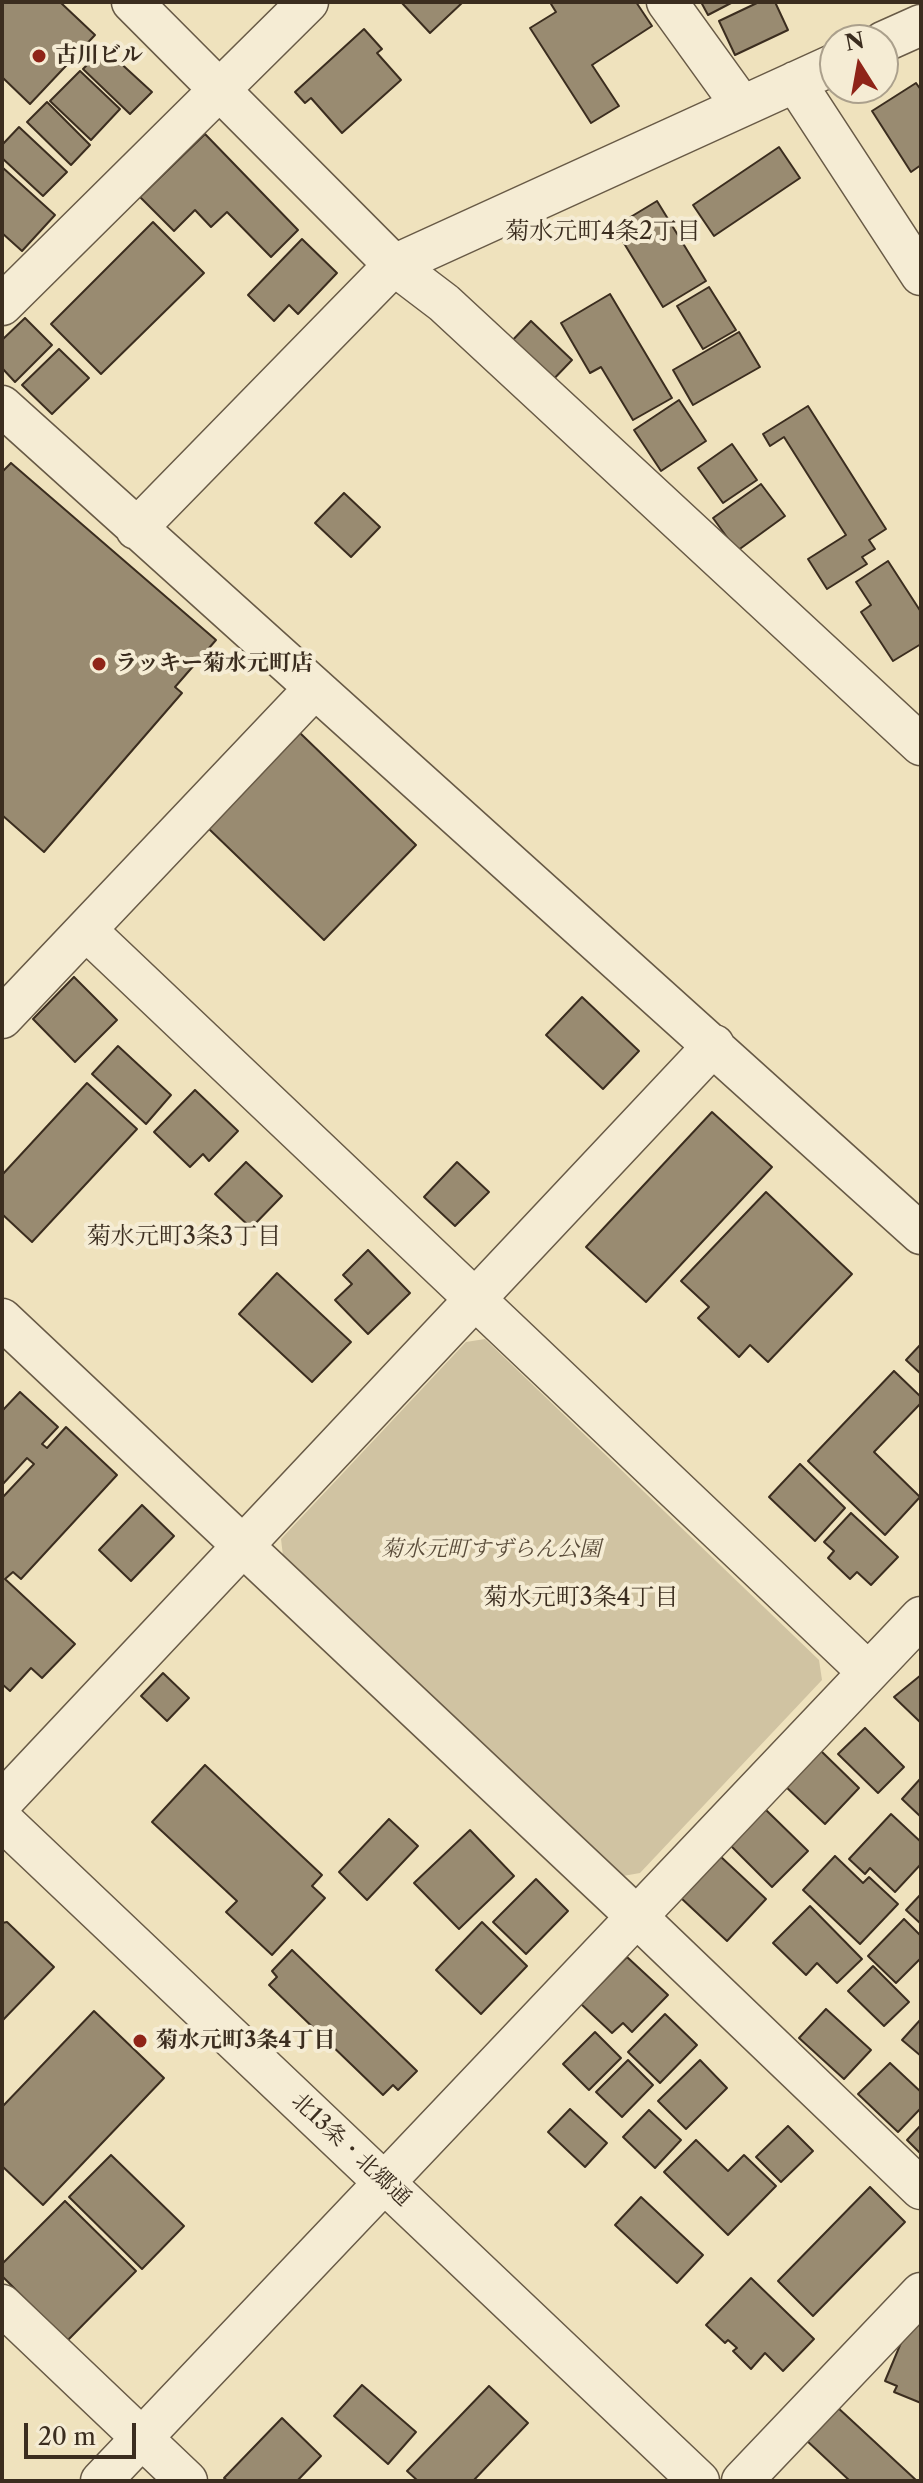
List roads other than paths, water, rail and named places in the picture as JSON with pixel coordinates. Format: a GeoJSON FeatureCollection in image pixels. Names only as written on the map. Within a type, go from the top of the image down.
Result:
{"type":"FeatureCollection","features":[{"type":"Feature","properties":{"kind":"street"},"geometry":{"type":"LineString","coordinates":[[132,2],[394,265],[444,303],[921,745]]}},
{"type":"Feature","properties":{"kind":"street"},"geometry":{"type":"LineString","coordinates":[[2,305],[308,2]]}},
{"type":"Feature","properties":{"kind":"street"},"geometry":{"type":"LineString","coordinates":[[667,2],[742,106]]}},
{"type":"Feature","properties":{"kind":"street"},"geometry":{"type":"LineString","coordinates":[[899,35],[921,25]]}},
{"type":"Feature","properties":{"kind":"street"},"geometry":{"type":"LineString","coordinates":[[136,529],[394,265],[819,71]]}},
{"type":"Feature","properties":{"kind":"street"},"geometry":{"type":"LineString","coordinates":[[795,82],[921,275]]}},
{"type":"Feature","properties":{"kind":"street"},"geometry":{"type":"LineString","coordinates":[[2,406],[921,1234]]}},
{"type":"Feature","properties":{"kind":"street"},"geometry":{"type":"LineString","coordinates":[[2,1018],[315,688]]}},
{"type":"Feature","properties":{"kind":"street"},"geometry":{"type":"LineString","coordinates":[[86,930],[867,1671]]}},
{"type":"Feature","properties":{"kind":"street"},"geometry":{"type":"LineString","coordinates":[[2,1802],[714,1045]]}},
{"type":"Feature","properties":{"kind":"street"},"geometry":{"type":"LineString","coordinates":[[2,1319],[921,2189]]}},
{"type":"Feature","properties":{"kind":"street"},"geometry":{"type":"LineString","coordinates":[[101,2481],[921,1617]]}},
{"type":"Feature","properties":{"kind":"street","name":"北13条・北郷通"},"geometry":{"type":"LineString","coordinates":[[2,1820],[699,2481]]}},
{"type":"Feature","properties":{"kind":"street"},"geometry":{"type":"LineString","coordinates":[[742,2481],[921,2293]]}},
{"type":"Feature","properties":{"kind":"street"},"geometry":{"type":"LineString","coordinates":[[2,2305],[187,2481]]}},
{"type":"Feature","properties":{"kind":"place","name":"古川ビル"},"geometry":{"type":"Point","coordinates":[39,56]}},
{"type":"Feature","properties":{"kind":"place","name":"ラッキー菊水元町店"},"geometry":{"type":"Point","coordinates":[99,664]}},
{"type":"Feature","properties":{"kind":"place","name":"菊水元町3条4丁目"},"geometry":{"type":"Point","coordinates":[140,2041]}},
{"type":"Feature","properties":{"kind":"district","name":"菊水元町4条2丁目"},"geometry":{"type":"Point","coordinates":[603,232]}},
{"type":"Feature","properties":{"kind":"district","name":"菊水元町3条3丁目"},"geometry":{"type":"Point","coordinates":[184,1237]}},
{"type":"Feature","properties":{"kind":"district","name":"菊水元町3条4丁目"},"geometry":{"type":"Point","coordinates":[581,1598]}},
{"type":"Feature","properties":{"kind":"park label","name":"菊水元町すずらん公園"},"geometry":{"type":"Point","coordinates":[491,1550]}}]}
